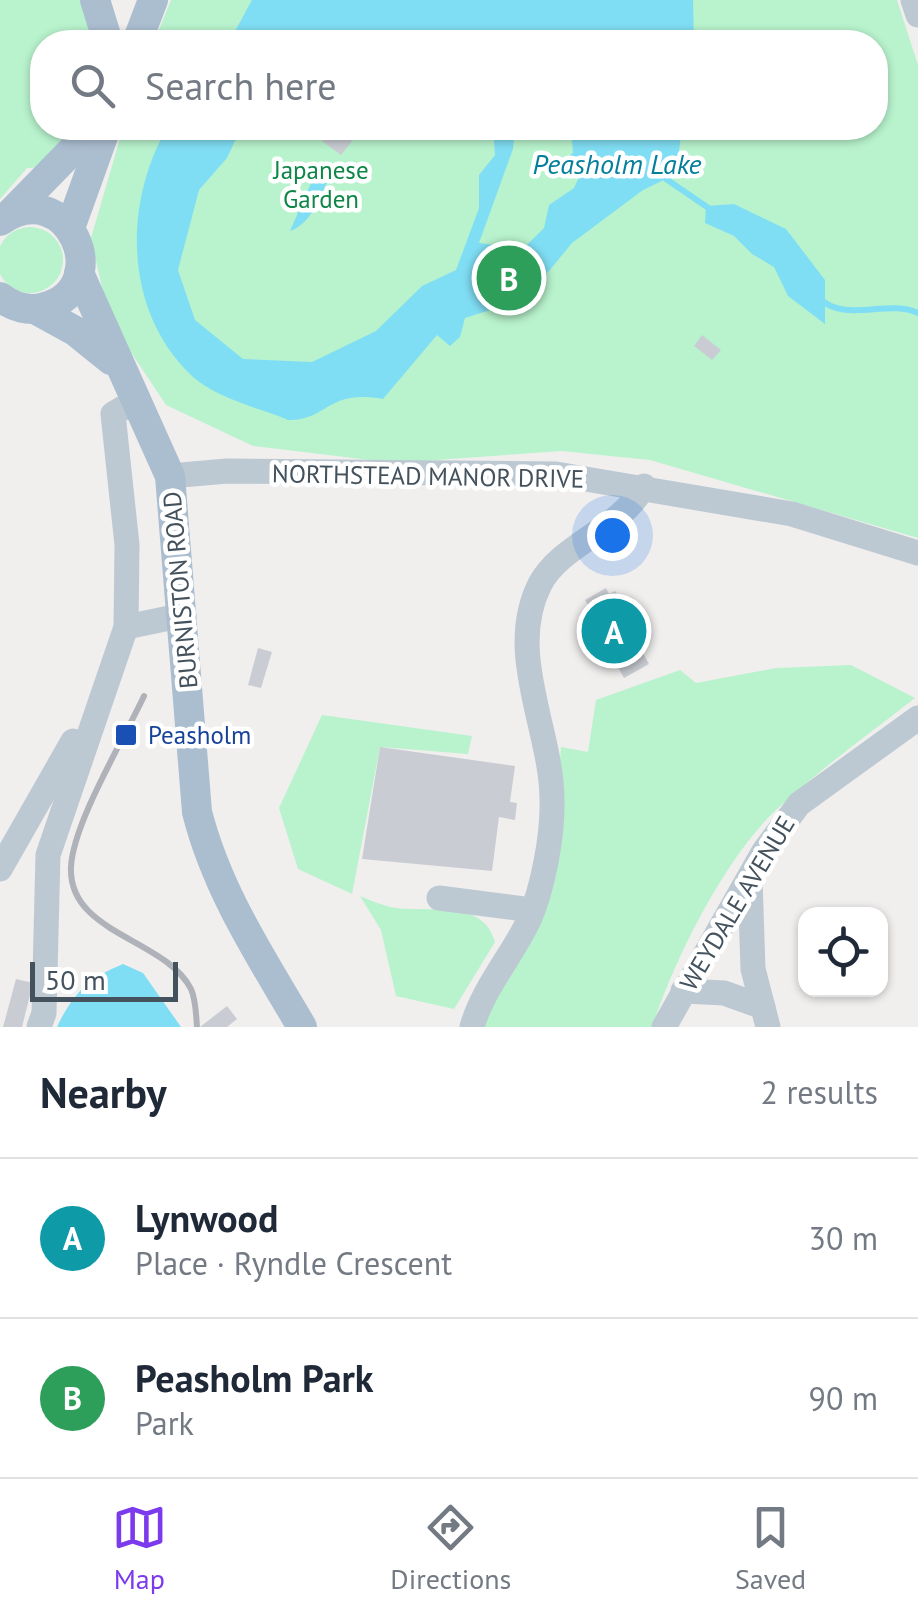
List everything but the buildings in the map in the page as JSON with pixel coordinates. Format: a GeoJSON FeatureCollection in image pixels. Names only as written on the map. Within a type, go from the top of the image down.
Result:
{"type":"FeatureCollection","features":[{"type":"Feature","properties":{"kind":"main road"},"geometry":{"type":"LineString","coordinates":[[95,0],[104,30]]}},
{"type":"Feature","properties":{"kind":"main road"},"geometry":{"type":"LineString","coordinates":[[141,30],[152,0]]}},
{"type":"Feature","properties":{"kind":"main road"},"geometry":{"type":"LineString","coordinates":[[5,218],[82,140]]}},
{"type":"Feature","properties":{"kind":"main road"},"geometry":{"type":"LineString","coordinates":[[5,218],[42,211],[70,228],[102,140]]}},
{"type":"Feature","properties":{"kind":"main road","name":"BURNISTON ROAD"},"geometry":{"type":"LineString","coordinates":[[70,228],[79,245],[79,273],[100,326],[133,388],[170,476],[197,812],[204,840],[233,910],[302,1027]]}},
{"type":"Feature","properties":{"kind":"main road"},"geometry":{"type":"LineString","coordinates":[[10,302],[63,298],[79,273]]}},
{"type":"Feature","properties":{"kind":"main road","name":"BURNISTON ROAD"},"geometry":{"type":"LineString","coordinates":[[10,302],[94,344],[133,388]]}},
{"type":"Feature","properties":{"kind":"street"},"geometry":{"type":"LineString","coordinates":[[913,0],[918,15]]}},
{"type":"Feature","properties":{"kind":"street"},"geometry":{"type":"LineString","coordinates":[[40,1027],[44,1013],[48,855],[126,627],[127,545],[113,414],[133,388]]}},
{"type":"Feature","properties":{"kind":"street","name":"NORTHSTEAD MANOR DRIVE"},"geometry":{"type":"LineString","coordinates":[[170,476],[226,471],[556,474],[792,514],[918,554]]}},
{"type":"Feature","properties":{"kind":"street"},"geometry":{"type":"LineString","coordinates":[[472,1027],[532,910],[553,804],[550,763],[532,685],[531,611],[542,580],[631,509],[644,486]]}},
{"type":"Feature","properties":{"kind":"street"},"geometry":{"type":"LineString","coordinates":[[126,627],[184,615]]}},
{"type":"Feature","properties":{"kind":"street"},"geometry":{"type":"LineString","coordinates":[[0,869],[101,694]]}},
{"type":"Feature","properties":{"kind":"street","name":"WEYDALE AVENUE"},"geometry":{"type":"LineString","coordinates":[[664,1027],[750,877],[798,804],[918,718]]}},
{"type":"Feature","properties":{"kind":"street"},"geometry":{"type":"LineString","coordinates":[[750,877],[753,969],[766,1017]]}},
{"type":"Feature","properties":{"kind":"street"},"geometry":{"type":"LineString","coordinates":[[439,898],[532,910]]}},
{"type":"Feature","properties":{"kind":"street"},"geometry":{"type":"LineString","coordinates":[[683,991],[724,993],[766,1017]]}},
{"type":"Feature","properties":{"kind":"green space"},"geometry":{"type":"Polygon","coordinates":[[[0,0],[84,0],[88,30],[30,30],[30,140],[67,140],[43,167],[27,168],[0,199],[0,0]]]}},
{"type":"Feature","properties":{"kind":"green space","name":"Japanese Garden"},"geometry":{"type":"Polygon","coordinates":[[[171,0],[897,0],[918,65],[918,538],[650,460],[561,451],[394,463],[253,446],[166,405],[109,319],[91,238],[120,140],[888,140],[888,30],[159,30],[171,0]]]}},
{"type":"Feature","properties":{"kind":"green space"},"geometry":{"type":"Polygon","coordinates":[[[17,230],[43,230],[60,247],[60,273],[43,290],[17,290],[0,273],[0,247],[17,230]]]}},
{"type":"Feature","properties":{"kind":"green space"},"geometry":{"type":"Polygon","coordinates":[[[851,665],[915,698],[810,780],[758,829],[703,911],[652,1027],[479,1027],[553,861],[561,747],[588,752],[596,700],[680,670],[696,683],[776,668],[851,665]]]}},
{"type":"Feature","properties":{"kind":"green space"},"geometry":{"type":"Polygon","coordinates":[[[322,715],[472,736],[468,754],[380,747],[352,894],[298,869],[279,808],[322,715]]]}},
{"type":"Feature","properties":{"kind":"green space"},"geometry":{"type":"Polygon","coordinates":[[[360,896],[390,907],[466,913],[488,928],[495,942],[454,1009],[396,996],[381,930],[360,896]]]}},
{"type":"Feature","properties":{"kind":"water"},"geometry":{"type":"Polygon","coordinates":[[[252,0],[693,0],[694,30],[236,30],[252,0]]]}},
{"type":"Feature","properties":{"kind":"water","name":"Peasholm Lake"},"geometry":{"type":"Polygon","coordinates":[[[161,140],[235,140],[227,158],[199,190],[178,270],[195,320],[243,359],[312,362],[376,331],[422,286],[456,270],[479,208],[479,175],[495,155],[494,140],[514,140],[513,149],[479,243],[523,249],[544,228],[549,205],[574,188],[580,175],[563,160],[573,153],[572,140],[680,140],[678,159],[666,179],[643,190],[572,243],[549,271],[531,283],[514,286],[490,310],[465,318],[460,337],[450,346],[437,335],[383,399],[350,398],[312,416],[288,420],[200,383],[169,349],[153,320],[142,289],[137,256],[143,190],[161,140]]]}},
{"type":"Feature","properties":{"kind":"water"},"geometry":{"type":"Polygon","coordinates":[[[325,168],[331,174],[315,207],[304,222],[290,231],[315,174],[325,168]]]}},
{"type":"Feature","properties":{"kind":"water"},"geometry":{"type":"Polygon","coordinates":[[[734,204],[786,229],[825,280],[825,324],[788,296],[774,267],[752,254],[734,236],[705,223],[706,206],[734,204]]]}},
{"type":"Feature","properties":{"kind":"water"},"geometry":{"type":"Polygon","coordinates":[[[123,964],[143,973],[181,1027],[57,1027],[83,988],[123,964]]]}},
{"type":"Feature","properties":{"kind":"waterway"},"geometry":{"type":"LineString","coordinates":[[666,179],[710,209]]}},
{"type":"Feature","properties":{"kind":"waterway"},"geometry":{"type":"LineString","coordinates":[[820,299],[842,309],[894,308],[918,313]]}},
{"type":"Feature","properties":{"kind":"railway"},"geometry":{"type":"LineString","coordinates":[[144,696],[80,828],[71,867],[74,889],[101,922],[178,972],[193,993],[197,1027]]}},
{"type":"Feature","properties":{"kind":"place","name":"Peasholm Park"},"geometry":{"type":"Point","coordinates":[509,278]}},
{"type":"Feature","properties":{"kind":"place","name":"Lynwood"},"geometry":{"type":"Point","coordinates":[614,631]}},
{"type":"Feature","properties":{"kind":"place","name":"Peasholm"},"geometry":{"type":"Point","coordinates":[126,735]}}]}
